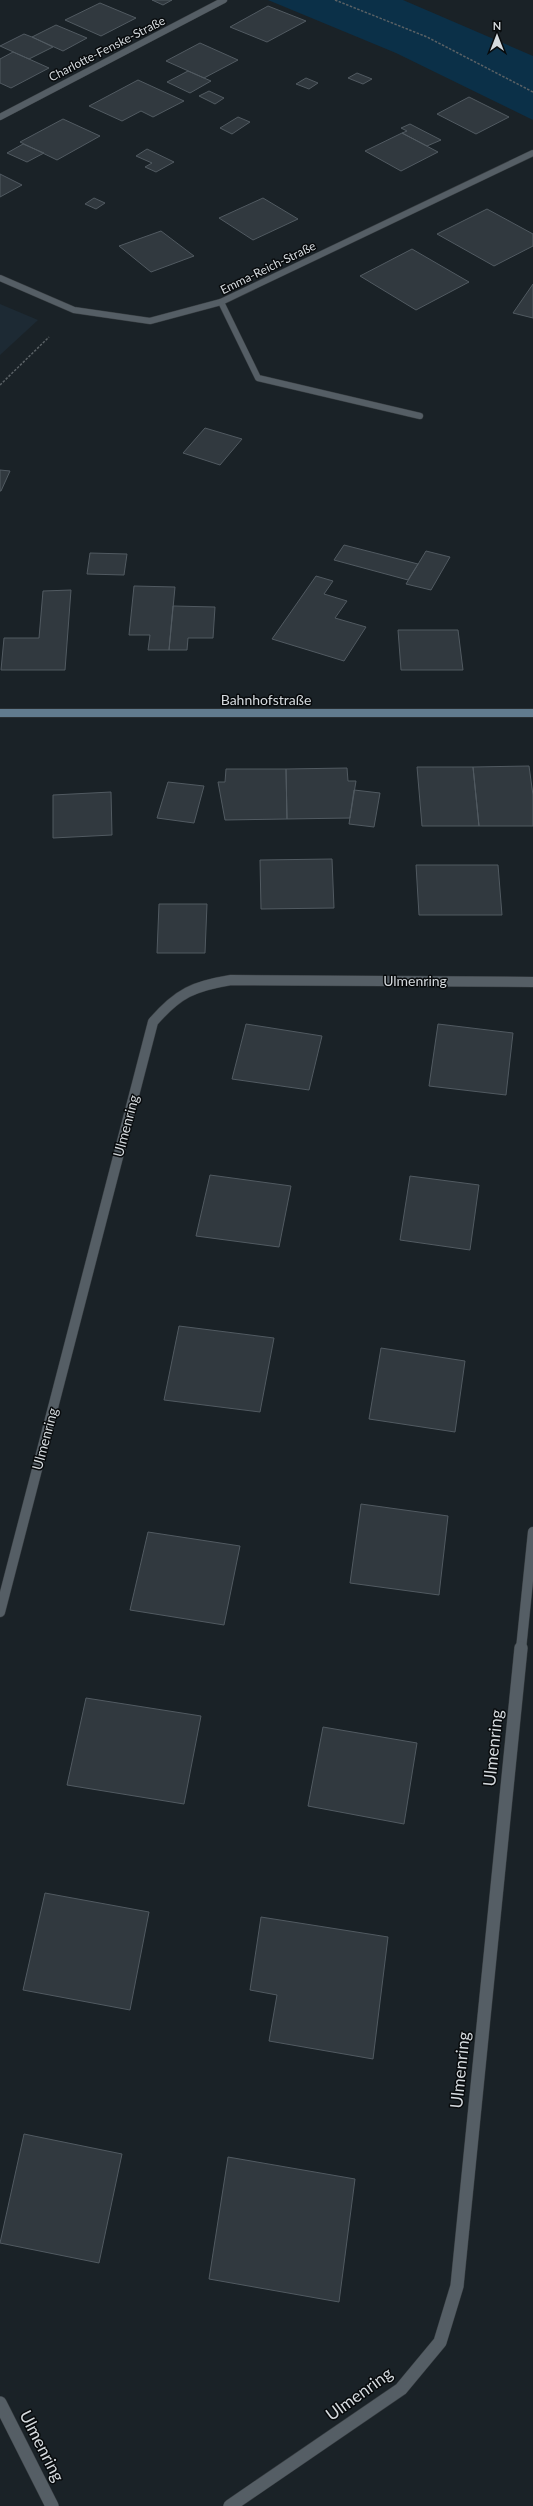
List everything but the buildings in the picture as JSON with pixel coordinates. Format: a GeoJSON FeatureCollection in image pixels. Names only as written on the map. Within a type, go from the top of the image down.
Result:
{"type":"FeatureCollection","features":[{"type":"Feature","properties":{"kind":"street","name":"Charlotte-Fenske-Straße"},"geometry":{"type":"LineString","coordinates":[[0,116],[224,0]]}},
{"type":"Feature","properties":{"kind":"street","name":"Emma-Reich-Straße"},"geometry":{"type":"LineString","coordinates":[[0,278],[74,310],[150,321],[221,302],[533,153]]}},
{"type":"Feature","properties":{"kind":"street"},"geometry":{"type":"LineString","coordinates":[[221,302],[258,378],[420,416]]}},
{"type":"Feature","properties":{"kind":"street","name":"Bahnhofstraße"},"geometry":{"type":"LineString","coordinates":[[0,713],[533,713]]}},
{"type":"Feature","properties":{"kind":"street","name":"Ulmenring"},"geometry":{"type":"LineString","coordinates":[[0,1612],[153,1022],[171,1001],[196,986],[231,980],[533,982]]}},
{"type":"Feature","properties":{"kind":"street","name":"Ulmenring"},"geometry":{"type":"LineString","coordinates":[[230,2506],[401,2389],[440,2342],[457,2286],[533,1532]]}},
{"type":"Feature","properties":{"kind":"street","name":"Ulmenring"},"geometry":{"type":"LineString","coordinates":[[0,2403],[52,2506]]}},
{"type":"Feature","properties":{"kind":"path"},"geometry":{"type":"LineString","coordinates":[[336,0],[427,37],[533,92]]}},
{"type":"Feature","properties":{"kind":"path"},"geometry":{"type":"LineString","coordinates":[[0,385],[74,310]]}},
{"type":"Feature","properties":{"kind":"shaded area"},"geometry":{"type":"Polygon","coordinates":[[[268,0],[403,0],[533,56],[533,120],[396,53],[268,0]]]}},
{"type":"Feature","properties":{"kind":"shaded area"},"geometry":{"type":"Polygon","coordinates":[[[0,304],[38,320],[0,355],[0,304]]]}}]}
